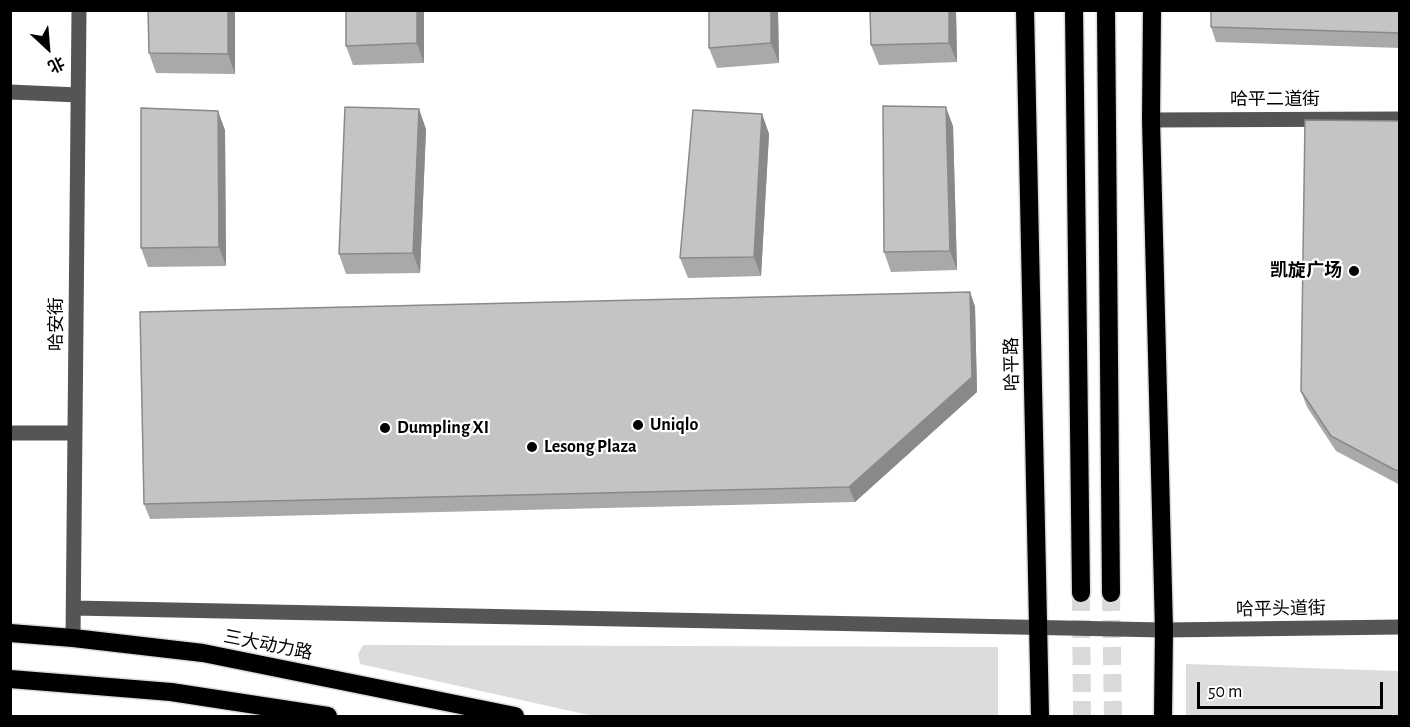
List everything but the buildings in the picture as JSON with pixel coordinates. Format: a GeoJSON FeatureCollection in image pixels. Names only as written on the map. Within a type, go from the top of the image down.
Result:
{"type":"FeatureCollection","features":[{"type":"Feature","properties":{"kind":"highway","name":"哈平路"},"geometry":{"type":"LineString","coordinates":[[1026,10],[1040,717]]}},
{"type":"Feature","properties":{"kind":"highway"},"geometry":{"type":"LineString","coordinates":[[1074,10],[1081,594]]}},
{"type":"Feature","properties":{"kind":"highway"},"geometry":{"type":"LineString","coordinates":[[1106,10],[1111,592]]}},
{"type":"Feature","properties":{"kind":"highway"},"geometry":{"type":"LineString","coordinates":[[1152,10],[1151,120],[1164,630],[1163,717]]}},
{"type":"Feature","properties":{"kind":"highway","name":"三大动力路"},"geometry":{"type":"LineString","coordinates":[[10,633],[203,653],[515,717]]}},
{"type":"Feature","properties":{"kind":"highway"},"geometry":{"type":"LineString","coordinates":[[10,679],[171,692],[328,717]]}},
{"type":"Feature","properties":{"kind":"street","name":"哈安街"},"geometry":{"type":"LineString","coordinates":[[73,638],[79,10]]}},
{"type":"Feature","properties":{"kind":"street"},"geometry":{"type":"LineString","coordinates":[[10,92],[78,95]]}},
{"type":"Feature","properties":{"kind":"street","name":"哈平二道街"},"geometry":{"type":"LineString","coordinates":[[1151,120],[1400,119]]}},
{"type":"Feature","properties":{"kind":"street"},"geometry":{"type":"LineString","coordinates":[[10,433],[75,433]]}},
{"type":"Feature","properties":{"kind":"street","name":"哈平头道街"},"geometry":{"type":"LineString","coordinates":[[74,608],[1164,630],[1400,627]]}},
{"type":"Feature","properties":{"kind":"shaded area"},"geometry":{"type":"Polygon","coordinates":[[[363,645],[998,647],[998,716],[593,716],[360,664],[358,654],[363,645]]]}},
{"type":"Feature","properties":{"kind":"shaded area"},"geometry":{"type":"Polygon","coordinates":[[[1186,664],[1399,671],[1399,716],[1186,716],[1186,664]]]}},
{"type":"Feature","properties":{"kind":"tunnel"},"geometry":{"type":"LineString","coordinates":[[1081,593],[1082,716]]}},
{"type":"Feature","properties":{"kind":"tunnel"},"geometry":{"type":"LineString","coordinates":[[1111,593],[1113,716]]}},
{"type":"Feature","properties":{"kind":"place","name":"凯旋广场"},"geometry":{"type":"Point","coordinates":[1354,271]}},
{"type":"Feature","properties":{"kind":"place","name":"Uniqlo"},"geometry":{"type":"Point","coordinates":[638,425]}},
{"type":"Feature","properties":{"kind":"place","name":"Dumpling XI"},"geometry":{"type":"Point","coordinates":[385,428]}},
{"type":"Feature","properties":{"kind":"place","name":"Lesong Plaza"},"geometry":{"type":"Point","coordinates":[532,447]}}]}
